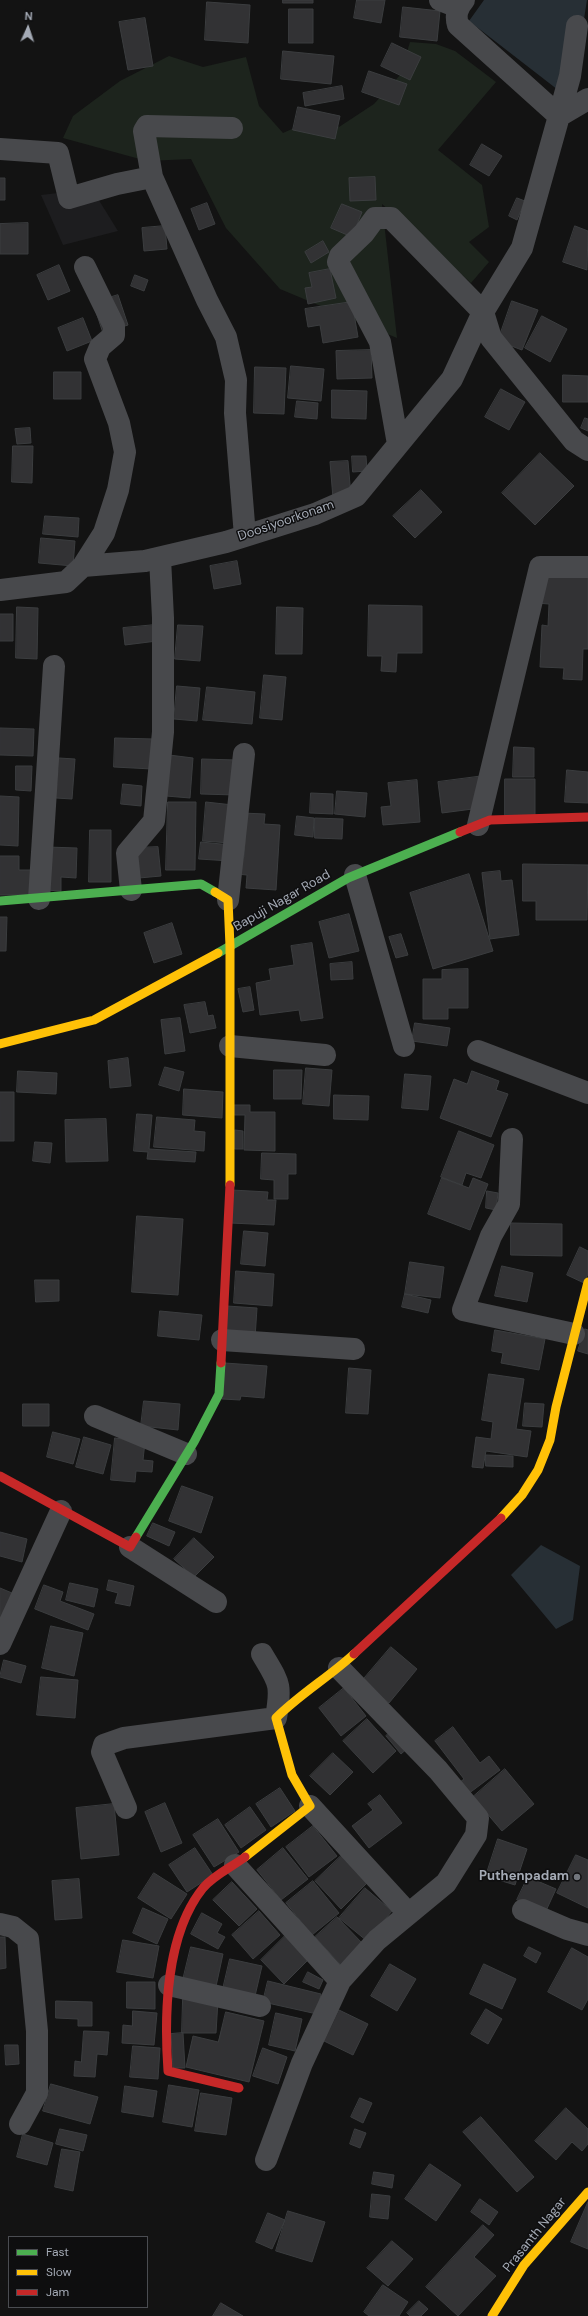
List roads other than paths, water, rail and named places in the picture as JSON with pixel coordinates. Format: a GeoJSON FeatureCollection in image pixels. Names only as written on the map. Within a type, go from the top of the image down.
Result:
{"type":"FeatureCollection","features":[{"type":"Feature","properties":{"kind":"street"},"geometry":{"type":"LineString","coordinates":[[454,2],[458,25],[559,116],[588,99]]}},
{"type":"Feature","properties":{"kind":"street","name":"Doosiyoorkonam"},"geometry":{"type":"LineString","coordinates":[[83,566],[145,561],[160,558],[245,536],[315,514],[356,496],[452,379],[483,312],[522,248],[570,76],[577,26]]}},
{"type":"Feature","properties":{"kind":"street"},"geometry":{"type":"LineString","coordinates":[[232,128],[147,126],[144,131],[152,177],[206,300],[226,337],[236,380],[235,412],[245,536]]}},
{"type":"Feature","properties":{"kind":"street"},"geometry":{"type":"LineString","coordinates":[[0,149],[58,153],[69,198],[118,184],[152,177]]}},
{"type":"Feature","properties":{"kind":"street"},"geometry":{"type":"LineString","coordinates":[[398,444],[380,342],[338,262],[340,256],[364,233],[375,218],[391,218],[483,312],[491,338],[574,441],[588,450]]}},
{"type":"Feature","properties":{"kind":"street"},"geometry":{"type":"LineString","coordinates":[[0,590],[66,582],[83,566],[104,533],[118,490],[125,452],[119,423],[96,359],[100,347],[114,334],[114,326],[85,267]]}},
{"type":"Feature","properties":{"kind":"street"},"geometry":{"type":"LineString","coordinates":[[131,890],[128,853],[154,821],[163,732],[163,618],[160,558]]}},
{"type":"Feature","properties":{"kind":"street"},"geometry":{"type":"LineString","coordinates":[[478,825],[540,568],[588,567]]}},
{"type":"Feature","properties":{"kind":"street"},"geometry":{"type":"LineString","coordinates":[[39,899],[54,666]]}},
{"type":"Feature","properties":{"kind":"street"},"geometry":{"type":"LineString","coordinates":[[130,1547],[186,1454],[219,1394],[230,1194],[230,946],[228,900],[244,754]]}},
{"type":"Feature","properties":{"kind":"street","name":"Bapuji Nagar Road"},"geometry":{"type":"LineString","coordinates":[[0,1044],[94,1020],[230,946],[355,875],[490,820],[588,817]]}},
{"type":"Feature","properties":{"kind":"street"},"geometry":{"type":"LineString","coordinates":[[355,875],[404,1046]]}},
{"type":"Feature","properties":{"kind":"street"},"geometry":{"type":"LineString","coordinates":[[0,901],[39,899],[201,884],[228,900]]}},
{"type":"Feature","properties":{"kind":"street"},"geometry":{"type":"LineString","coordinates":[[230,1046],[325,1055]]}},
{"type":"Feature","properties":{"kind":"street"},"geometry":{"type":"LineString","coordinates":[[478,1051],[588,1093]]}},
{"type":"Feature","properties":{"kind":"street"},"geometry":{"type":"LineString","coordinates":[[512,1139],[509,1204],[491,1236],[463,1310],[574,1334]]}},
{"type":"Feature","properties":{"kind":"street"},"geometry":{"type":"LineString","coordinates":[[126,1808],[102,1752],[106,1744],[124,1738],[276,1718],[290,1704],[339,1668],[491,1529],[522,1495],[538,1470],[550,1440],[556,1407],[588,1282]]}},
{"type":"Feature","properties":{"kind":"street"},"geometry":{"type":"LineString","coordinates":[[222,1340],[354,1349]]}},
{"type":"Feature","properties":{"kind":"street"},"geometry":{"type":"LineString","coordinates":[[94,1416],[186,1454]]}},
{"type":"Feature","properties":{"kind":"street"},"geometry":{"type":"LineString","coordinates":[[0,1476],[61,1511],[130,1547],[216,1602]]}},
{"type":"Feature","properties":{"kind":"street"},"geometry":{"type":"LineString","coordinates":[[0,1644],[61,1511]]}},
{"type":"Feature","properties":{"kind":"street"},"geometry":{"type":"LineString","coordinates":[[262,1654],[276,1677],[281,1692],[276,1718],[283,1752],[299,1792],[408,1913]]}},
{"type":"Feature","properties":{"kind":"street"},"geometry":{"type":"LineString","coordinates":[[266,2160],[302,2063],[340,1981],[377,1940],[446,1883],[476,1835],[478,1818],[438,1770],[339,1668]]}},
{"type":"Feature","properties":{"kind":"street"},"geometry":{"type":"LineString","coordinates":[[239,2088],[168,2071],[166,2054],[169,1985],[186,1912],[204,1887],[235,1865],[310,1806]]}},
{"type":"Feature","properties":{"kind":"street"},"geometry":{"type":"LineString","coordinates":[[235,1865],[340,1981]]}},
{"type":"Feature","properties":{"kind":"street"},"geometry":{"type":"LineString","coordinates":[[523,1910],[567,1929],[588,1935]]}},
{"type":"Feature","properties":{"kind":"street"},"geometry":{"type":"LineString","coordinates":[[0,1924],[13,1927],[28,1939],[37,2031],[37,2092],[20,2124]]}},
{"type":"Feature","properties":{"kind":"street"},"geometry":{"type":"LineString","coordinates":[[169,1985],[260,2006]]}},
{"type":"Feature","properties":{"kind":"street","name":"Prasanth Nagar"},"geometry":{"type":"LineString","coordinates":[[492,2316],[524,2266],[588,2192]]}},
{"type":"Feature","properties":{"kind":"place","name":"Puthenpadam"},"geometry":{"type":"Point","coordinates":[577,1877]}}]}
